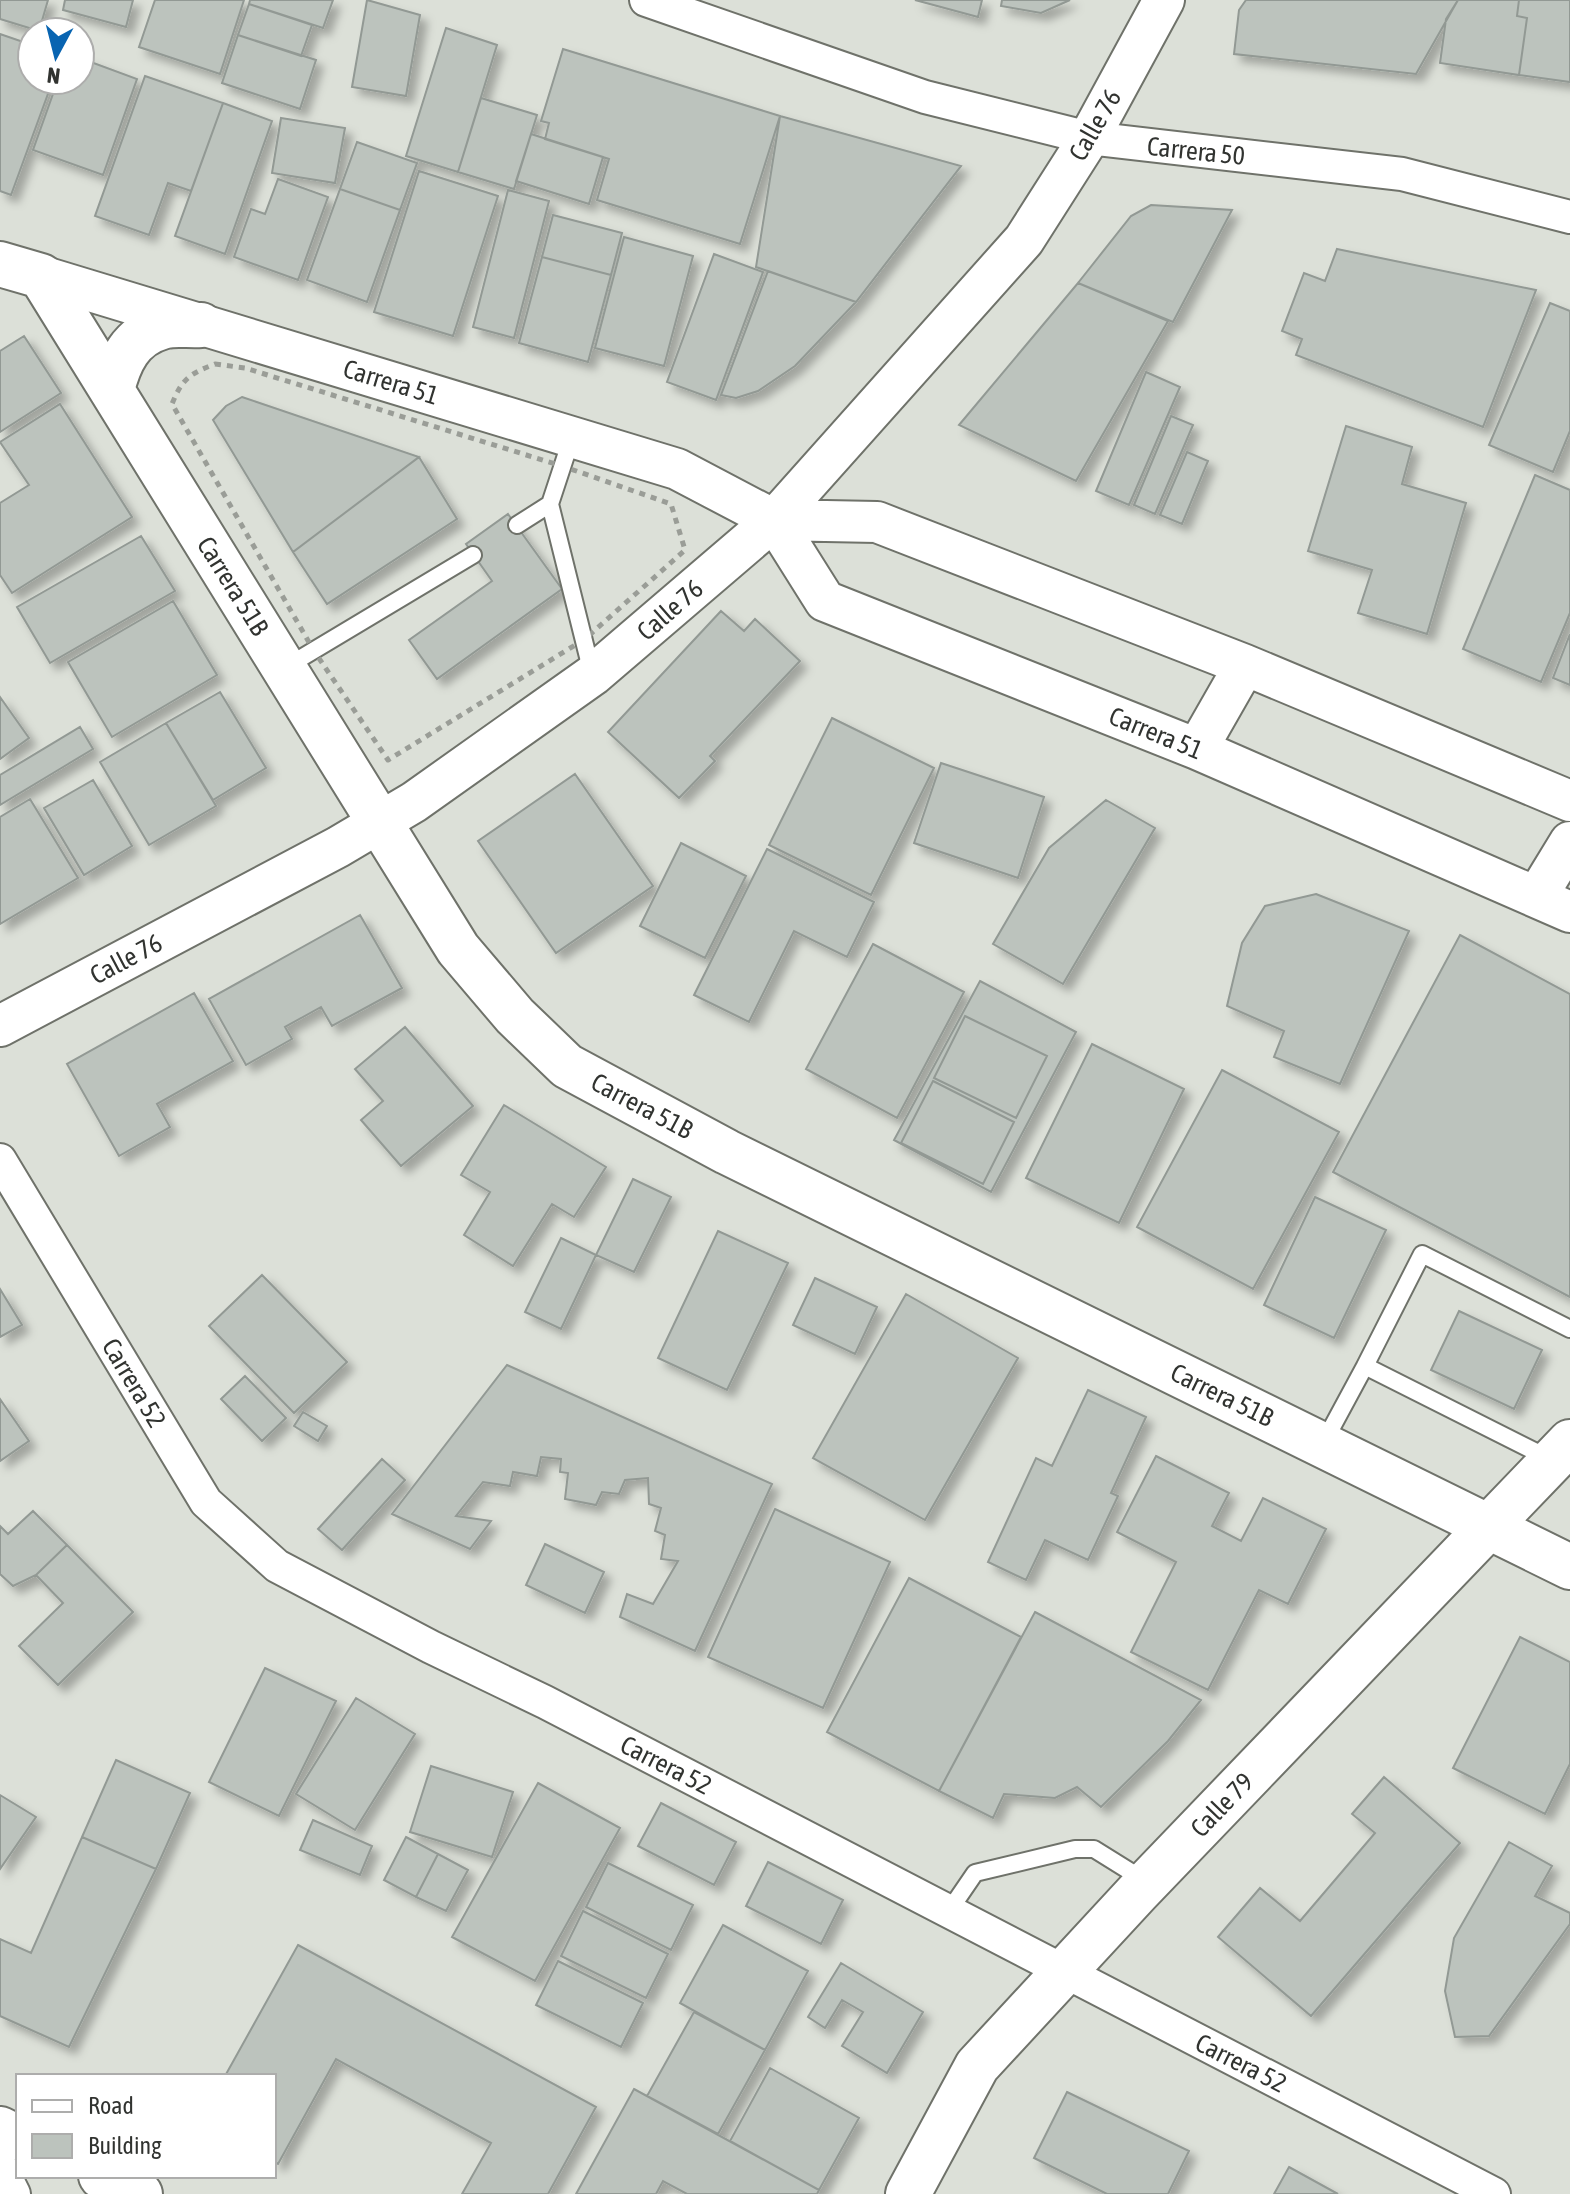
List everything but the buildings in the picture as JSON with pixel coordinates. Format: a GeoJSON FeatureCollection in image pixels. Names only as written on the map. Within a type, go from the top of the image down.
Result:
{"type":"FeatureCollection","features":[{"type":"Feature","properties":{"kind":"main road","name":"Carrera 51B"},"geometry":{"type":"LineString","coordinates":[[20,270],[112,390],[299,660],[379,823],[458,949],[515,1016],[567,1066],[727,1152],[1570,1567]]}},
{"type":"Feature","properties":{"kind":"main road"},"geometry":{"type":"LineString","coordinates":[[112,390],[119,363],[137,340],[163,326],[201,325]]}},
{"type":"Feature","properties":{"kind":"main road","name":"Calle 79"},"geometry":{"type":"LineString","coordinates":[[908,2194],[977,2066],[1561,1451]]}},
{"type":"Feature","properties":{"kind":"main road"},"geometry":{"type":"LineString","coordinates":[[105,2178],[140,2194]]}},
{"type":"Feature","properties":{"kind":"street","name":"Carrera 50"},"geometry":{"type":"LineString","coordinates":[[646,0],[925,97],[1089,138],[1402,174],[1570,217]]}},
{"type":"Feature","properties":{"kind":"street","name":"Calle 76"},"geometry":{"type":"LineString","coordinates":[[0,1026],[414,802],[589,657],[774,520],[1024,240],[1089,138],[1164,0]]}},
{"type":"Feature","properties":{"kind":"street","name":"Carrera 51"},"geometry":{"type":"LineString","coordinates":[[20,270],[201,325],[567,451],[677,469],[774,520],[877,522],[1245,665],[1570,801]]}},
{"type":"Feature","properties":{"kind":"street","name":"Carrera 51"},"geometry":{"type":"LineString","coordinates":[[774,520],[825,601],[1197,749],[1554,904]]}},
{"type":"Feature","properties":{"kind":"street"},"geometry":{"type":"LineString","coordinates":[[1197,749],[1245,665]]}},
{"type":"Feature","properties":{"kind":"street"},"geometry":{"type":"LineString","coordinates":[[1554,904],[1570,842]]}},
{"type":"Feature","properties":{"kind":"street","name":"Carrera 52"},"geometry":{"type":"LineString","coordinates":[[0,1160],[206,1502],[277,1566],[1494,2194]]}},
{"type":"Feature","properties":{"kind":"street"},"geometry":{"type":"LineString","coordinates":[[0,2166],[14,2194]]}},
{"type":"Feature","properties":{"kind":"lane"},"geometry":{"type":"LineString","coordinates":[[567,451],[550,504],[589,657]]}},
{"type":"Feature","properties":{"kind":"lane"},"geometry":{"type":"LineString","coordinates":[[517,525],[550,504]]}},
{"type":"Feature","properties":{"kind":"lane"},"geometry":{"type":"LineString","coordinates":[[299,660],[473,555]]}},
{"type":"Feature","properties":{"kind":"lane"},"geometry":{"type":"LineString","coordinates":[[1323,1444],[1422,1254],[1570,1329]]}},
{"type":"Feature","properties":{"kind":"lane"},"geometry":{"type":"LineString","coordinates":[[1365,1366],[1561,1451]]}},
{"type":"Feature","properties":{"kind":"lane"},"geometry":{"type":"LineString","coordinates":[[949,1911],[975,1873],[1075,1849],[1094,1849],[1148,1883]]}},
{"type":"Feature","properties":{"kind":"path"},"geometry":{"type":"LineString","coordinates":[[215,364],[245,368],[567,451],[671,504],[685,550],[589,657],[388,760],[299,660],[172,404],[181,383],[197,371],[215,364]]}}]}
